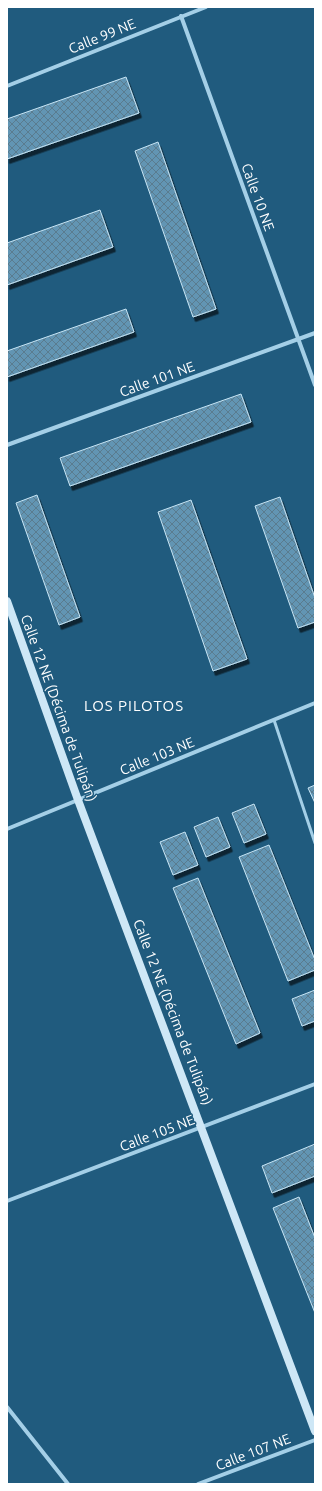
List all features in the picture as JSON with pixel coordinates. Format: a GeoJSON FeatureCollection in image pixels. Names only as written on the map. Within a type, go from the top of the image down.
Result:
{"type":"FeatureCollection","features":[{"type":"Feature","properties":{"kind":"street","name":"Calle 99 NE"},"geometry":{"type":"LineString","coordinates":[[7,86],[206,7]]}},
{"type":"Feature","properties":{"kind":"street","name":"Calle 10 NE"},"geometry":{"type":"LineString","coordinates":[[181,16],[315,385]]}},
{"type":"Feature","properties":{"kind":"street","name":"Calle 101 NE"},"geometry":{"type":"LineString","coordinates":[[7,445],[315,333]]}},
{"type":"Feature","properties":{"kind":"street","name":"Calle 12 NE (Décima de Tulipán)"},"geometry":{"type":"LineString","coordinates":[[7,601],[78,800],[315,1432]]}},
{"type":"Feature","properties":{"kind":"street","name":"Calle 103 NE"},"geometry":{"type":"LineString","coordinates":[[7,829],[315,703]]}},
{"type":"Feature","properties":{"kind":"street","name":"Calle 105 NE"},"geometry":{"type":"LineString","coordinates":[[7,1201],[315,1084]]}},
{"type":"Feature","properties":{"kind":"street"},"geometry":{"type":"LineString","coordinates":[[7,1407],[68,1484]]}},
{"type":"Feature","properties":{"kind":"street","name":"Calle 107 NE"},"geometry":{"type":"LineString","coordinates":[[198,1484],[315,1440]]}},
{"type":"Feature","properties":{"kind":"lane"},"geometry":{"type":"LineString","coordinates":[[274,720],[315,843]]}},
{"type":"Feature","properties":{"kind":"building"},"geometry":{"type":"Polygon","coordinates":[[[126,77],[139,113],[7,159],[7,119],[126,77]]]}},
{"type":"Feature","properties":{"kind":"building"},"geometry":{"type":"Polygon","coordinates":[[[158,142],[216,309],[193,317],[135,151],[158,142]]]}},
{"type":"Feature","properties":{"kind":"building"},"geometry":{"type":"Polygon","coordinates":[[[100,210],[113,247],[7,285],[7,243],[100,210]]]}},
{"type":"Feature","properties":{"kind":"building"},"geometry":{"type":"Polygon","coordinates":[[[126,309],[134,332],[7,377],[7,351],[126,309]]]}},
{"type":"Feature","properties":{"kind":"building"},"geometry":{"type":"Polygon","coordinates":[[[241,394],[251,422],[70,486],[60,458],[241,394]]]}},
{"type":"Feature","properties":{"kind":"building"},"geometry":{"type":"Polygon","coordinates":[[[37,495],[80,617],[59,625],[16,503],[37,495]]]}},
{"type":"Feature","properties":{"kind":"building"},"geometry":{"type":"Polygon","coordinates":[[[280,497],[315,598],[315,622],[298,628],[255,506],[280,497]]]}},
{"type":"Feature","properties":{"kind":"building"},"geometry":{"type":"Polygon","coordinates":[[[191,500],[247,659],[213,671],[158,512],[191,500]]]}},
{"type":"Feature","properties":{"kind":"building"},"geometry":{"type":"Polygon","coordinates":[[[315,785],[315,803],[308,788],[315,785]]]}},
{"type":"Feature","properties":{"kind":"building"},"geometry":{"type":"Polygon","coordinates":[[[254,804],[266,834],[244,843],[232,813],[254,804]]]}},
{"type":"Feature","properties":{"kind":"building"},"geometry":{"type":"Polygon","coordinates":[[[218,817],[230,847],[206,857],[194,827],[218,817]]]}},
{"type":"Feature","properties":{"kind":"building"},"geometry":{"type":"Polygon","coordinates":[[[185,832],[198,865],[173,875],[160,842],[185,832]]]}},
{"type":"Feature","properties":{"kind":"building"},"geometry":{"type":"Polygon","coordinates":[[[269,845],[315,960],[315,970],[288,981],[239,857],[269,845]]]}},
{"type":"Feature","properties":{"kind":"building"},"geometry":{"type":"Polygon","coordinates":[[[198,878],[260,1033],[236,1044],[173,888],[198,878]]]}},
{"type":"Feature","properties":{"kind":"building"},"geometry":{"type":"Polygon","coordinates":[[[315,990],[315,1021],[302,1026],[292,999],[315,990]]]}},
{"type":"Feature","properties":{"kind":"building"},"geometry":{"type":"Polygon","coordinates":[[[315,1144],[315,1176],[272,1193],[262,1166],[315,1144]]]}},
{"type":"Feature","properties":{"kind":"building"},"geometry":{"type":"Polygon","coordinates":[[[299,1197],[315,1238],[315,1313],[273,1208],[299,1197]]]}},
{"type":"Feature","properties":{"kind":"district","name":"LOS PILOTOS"},"geometry":{"type":"Point","coordinates":[134,706]}}]}
